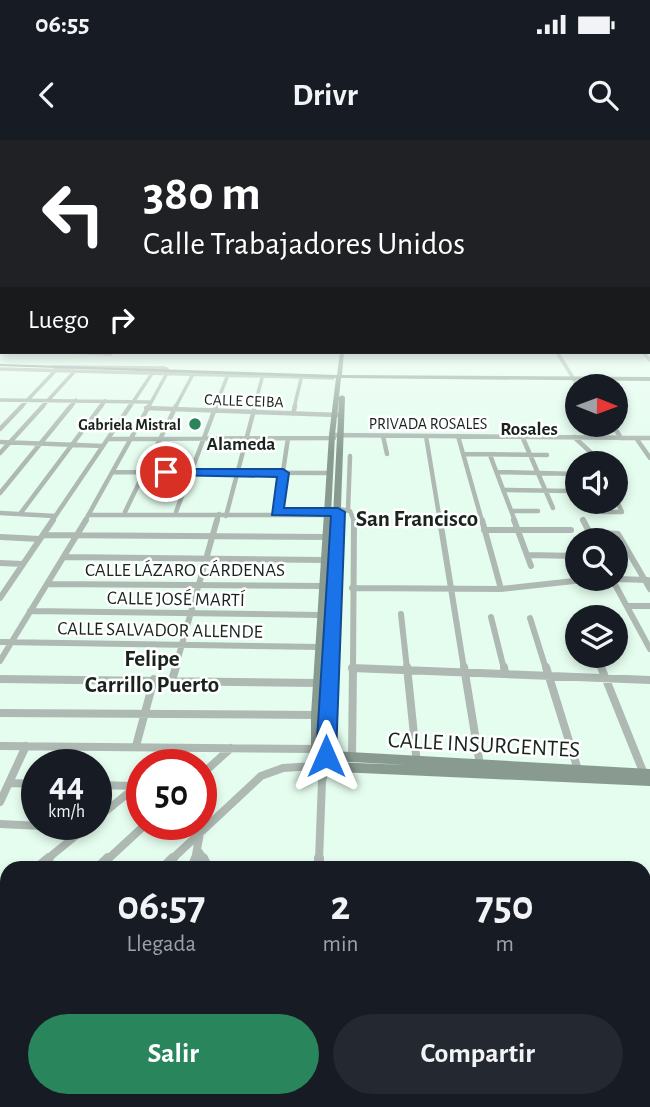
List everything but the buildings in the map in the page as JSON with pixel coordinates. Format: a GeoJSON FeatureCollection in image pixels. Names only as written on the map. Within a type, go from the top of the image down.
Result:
{"type":"FeatureCollection","features":[{"type":"Feature","properties":{"kind":"main road"},"geometry":{"type":"LineString","coordinates":[[321,757],[338,512],[336,437],[341,364]]}},
{"type":"Feature","properties":{"kind":"main road"},"geometry":{"type":"LineString","coordinates":[[0,367],[103,367],[164,373],[565,380]]}},
{"type":"Feature","properties":{"kind":"main road"},"geometry":{"type":"LineString","coordinates":[[0,367],[153,372]]}},
{"type":"Feature","properties":{"kind":"main road"},"geometry":{"type":"LineString","coordinates":[[628,380],[650,380]]}},
{"type":"Feature","properties":{"kind":"main road"},"geometry":{"type":"LineString","coordinates":[[321,757],[316,715],[317,683],[327,537],[338,512],[331,473],[336,437]]}},
{"type":"Feature","properties":{"kind":"main road","name":"CALLE INSURGENTES"},"geometry":{"type":"LineString","coordinates":[[321,757],[352,763],[648,776]]}},
{"type":"Feature","properties":{"kind":"street"},"geometry":{"type":"LineString","coordinates":[[0,429],[57,364]]}},
{"type":"Feature","properties":{"kind":"street"},"geometry":{"type":"LineString","coordinates":[[105,364],[103,367],[192,376],[301,379],[340,377]]}},
{"type":"Feature","properties":{"kind":"street"},"geometry":{"type":"LineString","coordinates":[[55,367],[74,372],[153,372]]}},
{"type":"Feature","properties":{"kind":"street"},"geometry":{"type":"LineString","coordinates":[[0,453],[74,372]]}},
{"type":"Feature","properties":{"kind":"street"},"geometry":{"type":"LineString","coordinates":[[1,595],[153,372]]}},
{"type":"Feature","properties":{"kind":"street"},"geometry":{"type":"LineString","coordinates":[[0,661],[113,472],[164,373]]}},
{"type":"Feature","properties":{"kind":"street"},"geometry":{"type":"LineString","coordinates":[[125,512],[158,439],[192,376]]}},
{"type":"Feature","properties":{"kind":"street"},"geometry":{"type":"LineString","coordinates":[[176,512],[227,377]]}},
{"type":"Feature","properties":{"kind":"street"},"geometry":{"type":"LineString","coordinates":[[172,680],[214,536],[236,473],[262,378]]}},
{"type":"Feature","properties":{"kind":"street"},"geometry":{"type":"LineString","coordinates":[[293,414],[301,379]]}},
{"type":"Feature","properties":{"kind":"street"},"geometry":{"type":"LineString","coordinates":[[0,400],[29,398],[149,402]]}},
{"type":"Feature","properties":{"kind":"street"},"geometry":{"type":"LineString","coordinates":[[0,493],[76,400]]}},
{"type":"Feature","properties":{"kind":"street"},"geometry":{"type":"LineString","coordinates":[[20,514],[104,401]]}},
{"type":"Feature","properties":{"kind":"street","name":"CALLE CEIBA"},"geometry":{"type":"LineString","coordinates":[[146,408],[337,415]]}},
{"type":"Feature","properties":{"kind":"street"},"geometry":{"type":"LineString","coordinates":[[383,436],[387,454]]}},
{"type":"Feature","properties":{"kind":"street"},"geometry":{"type":"LineString","coordinates":[[426,436],[480,768]]}},
{"type":"Feature","properties":{"kind":"street"},"geometry":{"type":"LineString","coordinates":[[458,436],[501,589]]}},
{"type":"Feature","properties":{"kind":"street"},"geometry":{"type":"LineString","coordinates":[[522,436],[553,508]]}},
{"type":"Feature","properties":{"kind":"street","name":"PRIVADA ROSALES"},"geometry":{"type":"LineString","coordinates":[[108,439],[565,437]]}},
{"type":"Feature","properties":{"kind":"street"},"geometry":{"type":"LineString","coordinates":[[277,512],[288,438]]}},
{"type":"Feature","properties":{"kind":"street"},"geometry":{"type":"LineString","coordinates":[[575,438],[589,451]]}},
{"type":"Feature","properties":{"kind":"street","name":"PRIVADA ROSALES"},"geometry":{"type":"LineString","coordinates":[[628,438],[650,438]]}},
{"type":"Feature","properties":{"kind":"street"},"geometry":{"type":"LineString","coordinates":[[636,438],[649,455]]}},
{"type":"Feature","properties":{"kind":"street"},"geometry":{"type":"LineString","coordinates":[[0,442],[103,446]]}},
{"type":"Feature","properties":{"kind":"street"},"geometry":{"type":"LineString","coordinates":[[463,454],[547,455]]}},
{"type":"Feature","properties":{"kind":"street"},"geometry":{"type":"LineString","coordinates":[[490,455],[531,566]]}},
{"type":"Feature","properties":{"kind":"street"},"geometry":{"type":"LineString","coordinates":[[338,512],[350,456]]}},
{"type":"Feature","properties":{"kind":"street"},"geometry":{"type":"LineString","coordinates":[[113,472],[331,473]]}},
{"type":"Feature","properties":{"kind":"street"},"geometry":{"type":"LineString","coordinates":[[497,472],[565,474]]}},
{"type":"Feature","properties":{"kind":"street"},"geometry":{"type":"LineString","coordinates":[[503,490],[565,491]]}},
{"type":"Feature","properties":{"kind":"street"},"geometry":{"type":"LineString","coordinates":[[512,511],[537,511]]}},
{"type":"Feature","properties":{"kind":"street"},"geometry":{"type":"LineString","coordinates":[[89,513],[338,512]]}},
{"type":"Feature","properties":{"kind":"street"},"geometry":{"type":"LineString","coordinates":[[89,513],[338,512],[354,516],[352,763]]}},
{"type":"Feature","properties":{"kind":"street"},"geometry":{"type":"LineString","coordinates":[[0,513],[55,516]]}},
{"type":"Feature","properties":{"kind":"street"},"geometry":{"type":"LineString","coordinates":[[583,520],[588,528]]}},
{"type":"Feature","properties":{"kind":"street"},"geometry":{"type":"LineString","coordinates":[[484,530],[565,530]]}},
{"type":"Feature","properties":{"kind":"street"},"geometry":{"type":"LineString","coordinates":[[0,537],[327,537]]}},
{"type":"Feature","properties":{"kind":"street"},"geometry":{"type":"LineString","coordinates":[[628,549],[648,580],[650,589]]}},
{"type":"Feature","properties":{"kind":"street"},"geometry":{"type":"LineString","coordinates":[[527,555],[565,556]]}},
{"type":"Feature","properties":{"kind":"street"},"geometry":{"type":"LineString","coordinates":[[64,557],[325,560]]}},
{"type":"Feature","properties":{"kind":"street"},"geometry":{"type":"LineString","coordinates":[[0,563],[23,564]]}},
{"type":"Feature","properties":{"kind":"street"},"geometry":{"type":"LineString","coordinates":[[628,579],[648,580]]}},
{"type":"Feature","properties":{"kind":"street"},"geometry":{"type":"LineString","coordinates":[[352,588],[451,591],[565,582]]}},
{"type":"Feature","properties":{"kind":"street","name":"CALLE LÁZARO CÁRDENAS"},"geometry":{"type":"LineString","coordinates":[[47,584],[323,586]]}},
{"type":"Feature","properties":{"kind":"street"},"geometry":{"type":"LineString","coordinates":[[628,606],[650,606]]}},
{"type":"Feature","properties":{"kind":"street"},"geometry":{"type":"LineString","coordinates":[[628,608],[650,649]]}},
{"type":"Feature","properties":{"kind":"street","name":"CALLE JOSÉ MARTÍ"},"geometry":{"type":"LineString","coordinates":[[30,611],[321,615]]}},
{"type":"Feature","properties":{"kind":"street"},"geometry":{"type":"LineString","coordinates":[[401,614],[418,766]]}},
{"type":"Feature","properties":{"kind":"street"},"geometry":{"type":"LineString","coordinates":[[491,617],[505,673]]}},
{"type":"Feature","properties":{"kind":"street"},"geometry":{"type":"LineString","coordinates":[[530,618],[579,773]]}},
{"type":"Feature","properties":{"kind":"street","name":"CALLE SALVADOR ALLENDE"},"geometry":{"type":"LineString","coordinates":[[0,642],[320,647]]}},
{"type":"Feature","properties":{"kind":"street"},"geometry":{"type":"LineString","coordinates":[[352,668],[650,680]]}},
{"type":"Feature","properties":{"kind":"street"},"geometry":{"type":"LineString","coordinates":[[602,668],[648,776]]}},
{"type":"Feature","properties":{"kind":"street"},"geometry":{"type":"LineString","coordinates":[[0,679],[317,683]]}},
{"type":"Feature","properties":{"kind":"street"},"geometry":{"type":"LineString","coordinates":[[136,746],[154,679]]}},
{"type":"Feature","properties":{"kind":"street"},"geometry":{"type":"LineString","coordinates":[[0,713],[316,715]]}},
{"type":"Feature","properties":{"kind":"street"},"geometry":{"type":"LineString","coordinates":[[0,746],[231,748],[321,757]]}},
{"type":"Feature","properties":{"kind":"street"},"geometry":{"type":"LineString","coordinates":[[0,802],[26,746]]}},
{"type":"Feature","properties":{"kind":"street"},"geometry":{"type":"LineString","coordinates":[[217,761],[231,748]]}},
{"type":"Feature","properties":{"kind":"street"},"geometry":{"type":"LineString","coordinates":[[319,861],[321,757]]}},
{"type":"Feature","properties":{"kind":"street"},"geometry":{"type":"LineString","coordinates":[[217,817],[261,775],[321,757]]}},
{"type":"Feature","properties":{"kind":"street"},"geometry":{"type":"LineString","coordinates":[[9,783],[21,783]]}},
{"type":"Feature","properties":{"kind":"street"},"geometry":{"type":"LineString","coordinates":[[112,806],[126,795]]}},
{"type":"Feature","properties":{"kind":"street"},"geometry":{"type":"LineString","coordinates":[[0,824],[21,824]]}},
{"type":"Feature","properties":{"kind":"street"},"geometry":{"type":"LineString","coordinates":[[46,861],[71,840]]}},
{"type":"Feature","properties":{"kind":"street"},"geometry":{"type":"LineString","coordinates":[[106,861],[129,840]]}},
{"type":"Feature","properties":{"kind":"street"},"geometry":{"type":"LineString","coordinates":[[170,861],[193,840]]}},
{"type":"Feature","properties":{"kind":"street"},"geometry":{"type":"LineString","coordinates":[[195,861],[200,840]]}},
{"type":"Feature","properties":{"kind":"street"},"geometry":{"type":"LineString","coordinates":[[199,852],[204,861]]}},
{"type":"Feature","properties":{"kind":"place","name":"Gabriela Mistral"},"geometry":{"type":"Point","coordinates":[195,424]}},
{"type":"Feature","properties":{"kind":"district","name":"Rosales"},"geometry":{"type":"Point","coordinates":[529,428]}},
{"type":"Feature","properties":{"kind":"district","name":"Alameda"},"geometry":{"type":"Point","coordinates":[241,443]}},
{"type":"Feature","properties":{"kind":"district","name":"San Francisco"},"geometry":{"type":"Point","coordinates":[417,518]}},
{"type":"Feature","properties":{"kind":"district","name":"Felipe Carrillo Puerto"},"geometry":{"type":"Point","coordinates":[152,671]}},
{"type":"Feature","properties":{"kind":"route"},"geometry":{"type":"LineString","coordinates":[[166,472],[283,473],[277,512],[338,512],[326,756]]}}]}
